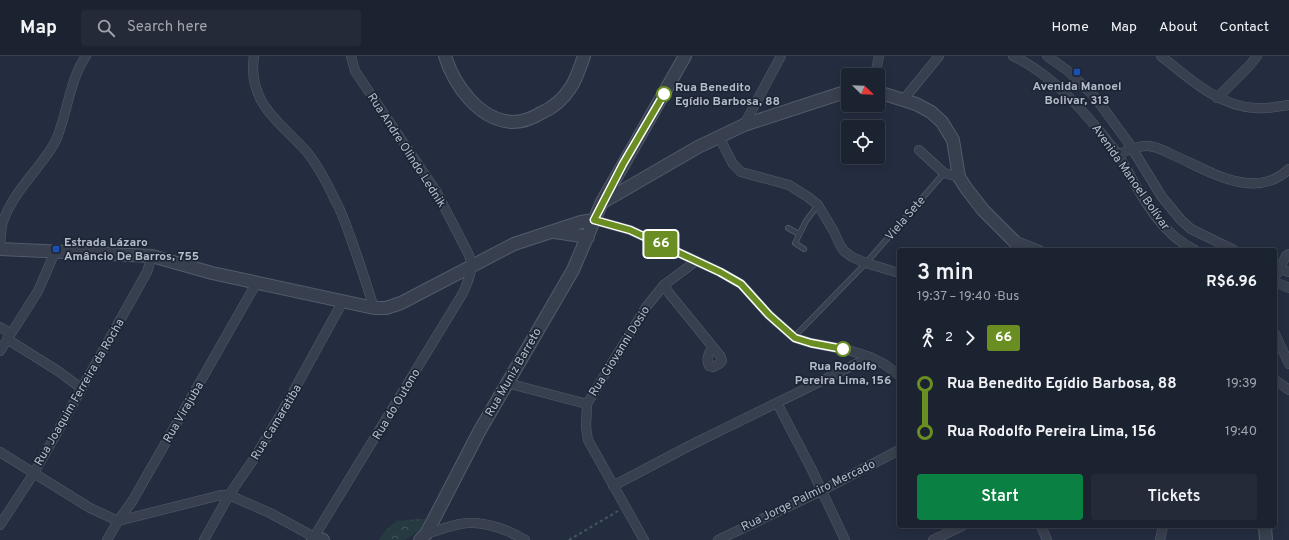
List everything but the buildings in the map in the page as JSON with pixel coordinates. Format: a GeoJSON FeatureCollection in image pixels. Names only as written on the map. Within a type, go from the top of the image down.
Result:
{"type":"FeatureCollection","features":[{"type":"Feature","properties":{"kind":"street"},"geometry":{"type":"LineString","coordinates":[[0,243],[2,225],[8,210],[19,191],[56,142],[64,120],[73,84],[80,64],[86,56]]}},
{"type":"Feature","properties":{"kind":"street"},"geometry":{"type":"LineString","coordinates":[[254,56],[254,80],[262,105],[307,153],[321,173],[338,204],[362,268],[374,308]]}},
{"type":"Feature","properties":{"kind":"street","name":"Rua Andre Olindo Lednik"},"geometry":{"type":"LineString","coordinates":[[351,56],[355,71],[436,191],[470,255],[472,266]]}},
{"type":"Feature","properties":{"kind":"street"},"geometry":{"type":"LineString","coordinates":[[445,56],[453,77],[471,100],[492,116],[512,122],[521,121],[549,110],[565,96],[578,75],[584,56]]}},
{"type":"Feature","properties":{"kind":"street","name":"Rua Muniz Barreto"},"geometry":{"type":"LineString","coordinates":[[423,538],[480,430],[573,270],[602,202],[685,56]]}},
{"type":"Feature","properties":{"kind":"street"},"geometry":{"type":"LineString","coordinates":[[744,125],[781,56]]}},
{"type":"Feature","properties":{"kind":"street"},"geometry":{"type":"LineString","coordinates":[[876,68],[879,56]]}},
{"type":"Feature","properties":{"kind":"street"},"geometry":{"type":"LineString","coordinates":[[904,99],[939,56]]}},
{"type":"Feature","properties":{"kind":"street","name":"Avenida Manoel Bolívar"},"geometry":{"type":"LineString","coordinates":[[1013,56],[1027,64],[1066,93],[1097,128],[1118,155],[1148,206],[1172,236],[1191,248]]}},
{"type":"Feature","properties":{"kind":"street","name":"Avenida Manoel Bolívar"},"geometry":{"type":"LineString","coordinates":[[1047,56],[1068,71],[1095,97],[1132,148],[1162,197],[1187,226],[1230,248]]}},
{"type":"Feature","properties":{"kind":"street"},"geometry":{"type":"LineString","coordinates":[[1161,56],[1216,98],[1254,108],[1289,105]]}},
{"type":"Feature","properties":{"kind":"street"},"geometry":{"type":"LineString","coordinates":[[1216,98],[1255,57]]}},
{"type":"Feature","properties":{"kind":"street"},"geometry":{"type":"LineString","coordinates":[[602,202],[698,146],[744,125],[841,93]]}},
{"type":"Feature","properties":{"kind":"street"},"geometry":{"type":"LineString","coordinates":[[885,94],[904,99],[931,112],[948,130],[953,140],[959,177],[973,198],[1022,248]]}},
{"type":"Feature","properties":{"kind":"street"},"geometry":{"type":"LineString","coordinates":[[719,137],[733,164],[741,172],[789,185],[818,205],[834,230],[844,251],[852,257],[866,263],[897,272]]}},
{"type":"Feature","properties":{"kind":"street"},"geometry":{"type":"LineString","coordinates":[[1118,155],[1132,148],[1148,146],[1158,148],[1202,169],[1241,183],[1254,184],[1267,181],[1280,176],[1289,169]]}},
{"type":"Feature","properties":{"kind":"street"},"geometry":{"type":"LineString","coordinates":[[919,150],[944,173],[959,177]]}},
{"type":"Feature","properties":{"kind":"street"},"geometry":{"type":"LineString","coordinates":[[0,249],[152,256],[212,273],[374,308],[386,308],[401,303],[514,244],[580,222],[594,220],[630,230],[720,272],[741,284],[776,322],[794,337],[811,343],[848,350],[870,357],[884,364],[897,374]]}},
{"type":"Feature","properties":{"kind":"street"},"geometry":{"type":"LineString","coordinates":[[553,232],[588,237]]}},
{"type":"Feature","properties":{"kind":"street"},"geometry":{"type":"LineString","coordinates":[[1013,239],[1034,248]]}},
{"type":"Feature","properties":{"kind":"street"},"geometry":{"type":"LineString","coordinates":[[0,351],[38,290],[55,252]]}},
{"type":"Feature","properties":{"kind":"street"},"geometry":{"type":"LineString","coordinates":[[1289,254],[1277,267],[1289,272]]}},
{"type":"Feature","properties":{"kind":"street","name":"Rua Joaquim Ferreira da Rocha"},"geometry":{"type":"LineString","coordinates":[[0,525],[34,473],[147,272],[152,256]]}},
{"type":"Feature","properties":{"kind":"street","name":"Rua Giovanni Dosio"},"geometry":{"type":"LineString","coordinates":[[507,383],[586,404],[646,307],[664,285],[696,261]]}},
{"type":"Feature","properties":{"kind":"street","name":"Rua do Outono"},"geometry":{"type":"LineString","coordinates":[[317,539],[463,293],[469,280],[472,266]]}},
{"type":"Feature","properties":{"kind":"street","name":"Rua Virajuba"},"geometry":{"type":"LineString","coordinates":[[107,540],[140,487],[257,282]]}},
{"type":"Feature","properties":{"kind":"street"},"geometry":{"type":"LineString","coordinates":[[1277,283],[1289,288]]}},
{"type":"Feature","properties":{"kind":"street"},"geometry":{"type":"LineString","coordinates":[[664,285],[712,348]]}},
{"type":"Feature","properties":{"kind":"street","name":"Rua Camaratiba"},"geometry":{"type":"LineString","coordinates":[[204,540],[229,495],[253,460],[281,414],[343,301]]}},
{"type":"Feature","properties":{"kind":"street"},"geometry":{"type":"LineString","coordinates":[[0,327],[9,336],[81,388]]}},
{"type":"Feature","properties":{"kind":"street"},"geometry":{"type":"LineString","coordinates":[[1277,338],[1289,364]]}},
{"type":"Feature","properties":{"kind":"street"},"geometry":{"type":"LineString","coordinates":[[613,486],[689,446],[870,357]]}},
{"type":"Feature","properties":{"kind":"street"},"geometry":{"type":"LineString","coordinates":[[1277,381],[1289,390]]}},
{"type":"Feature","properties":{"kind":"street"},"geometry":{"type":"LineString","coordinates":[[777,403],[811,468],[845,540]]}},
{"type":"Feature","properties":{"kind":"street"},"geometry":{"type":"LineString","coordinates":[[586,404],[586,427],[588,440],[644,540]]}},
{"type":"Feature","properties":{"kind":"street","name":"Rua Jorge Palmiro Mercado"},"geometry":{"type":"LineString","coordinates":[[718,540],[821,491],[897,451]]}},
{"type":"Feature","properties":{"kind":"street"},"geometry":{"type":"LineString","coordinates":[[0,452],[90,508],[118,521],[221,495],[229,495],[270,513],[317,539]]}},
{"type":"Feature","properties":{"kind":"street"},"geometry":{"type":"LineString","coordinates":[[423,538],[468,523],[487,525],[506,530],[525,540]]}},
{"type":"Feature","properties":{"kind":"street"},"geometry":{"type":"LineString","coordinates":[[933,540],[958,528]]}},
{"type":"Feature","properties":{"kind":"street"},"geometry":{"type":"LineString","coordinates":[[1042,528],[1047,540]]}},
{"type":"Feature","properties":{"kind":"street"},"geometry":{"type":"LineString","coordinates":[[1160,540],[1162,528]]}},
{"type":"Feature","properties":{"kind":"street"},"geometry":{"type":"LineString","coordinates":[[1265,528],[1266,540]]}},
{"type":"Feature","properties":{"kind":"lane","name":"Viela Sete"},"geometry":{"type":"LineString","coordinates":[[794,337],[866,263],[944,173]]}},
{"type":"Feature","properties":{"kind":"lane"},"geometry":{"type":"LineString","coordinates":[[804,249],[795,243],[806,220],[818,205]]}},
{"type":"Feature","properties":{"kind":"lane"},"geometry":{"type":"LineString","coordinates":[[788,228],[799,234]]}},
{"type":"Feature","properties":{"kind":"path"},"geometry":{"type":"LineString","coordinates":[[569,540],[625,507]]}},
{"type":"Feature","properties":{"kind":"green space"},"geometry":{"type":"Polygon","coordinates":[[[428,519],[419,531],[405,540],[379,540],[385,531],[396,521],[428,519]]]}},
{"type":"Feature","properties":{"kind":"bus line","name":"66"},"geometry":{"type":"LineString","coordinates":[[664,94],[623,164],[594,220],[630,230],[647,237],[720,272],[741,284],[769,315],[795,338],[811,343],[843,349]]}},
{"type":"Feature","properties":{"kind":"place","name":"Avenida Manoel Bolivar, 313"},"geometry":{"type":"Point","coordinates":[1077,72]}},
{"type":"Feature","properties":{"kind":"place","name":"Rua Benedito Egídio Barbosa, 88"},"geometry":{"type":"Point","coordinates":[664,94]}},
{"type":"Feature","properties":{"kind":"place","name":"Estrada Lázaro Amâncio De Barros, 755"},"geometry":{"type":"Point","coordinates":[56,249]}},
{"type":"Feature","properties":{"kind":"place","name":"Rua Rodolfo Pereira Lima, 156"},"geometry":{"type":"Point","coordinates":[843,349]}}]}
